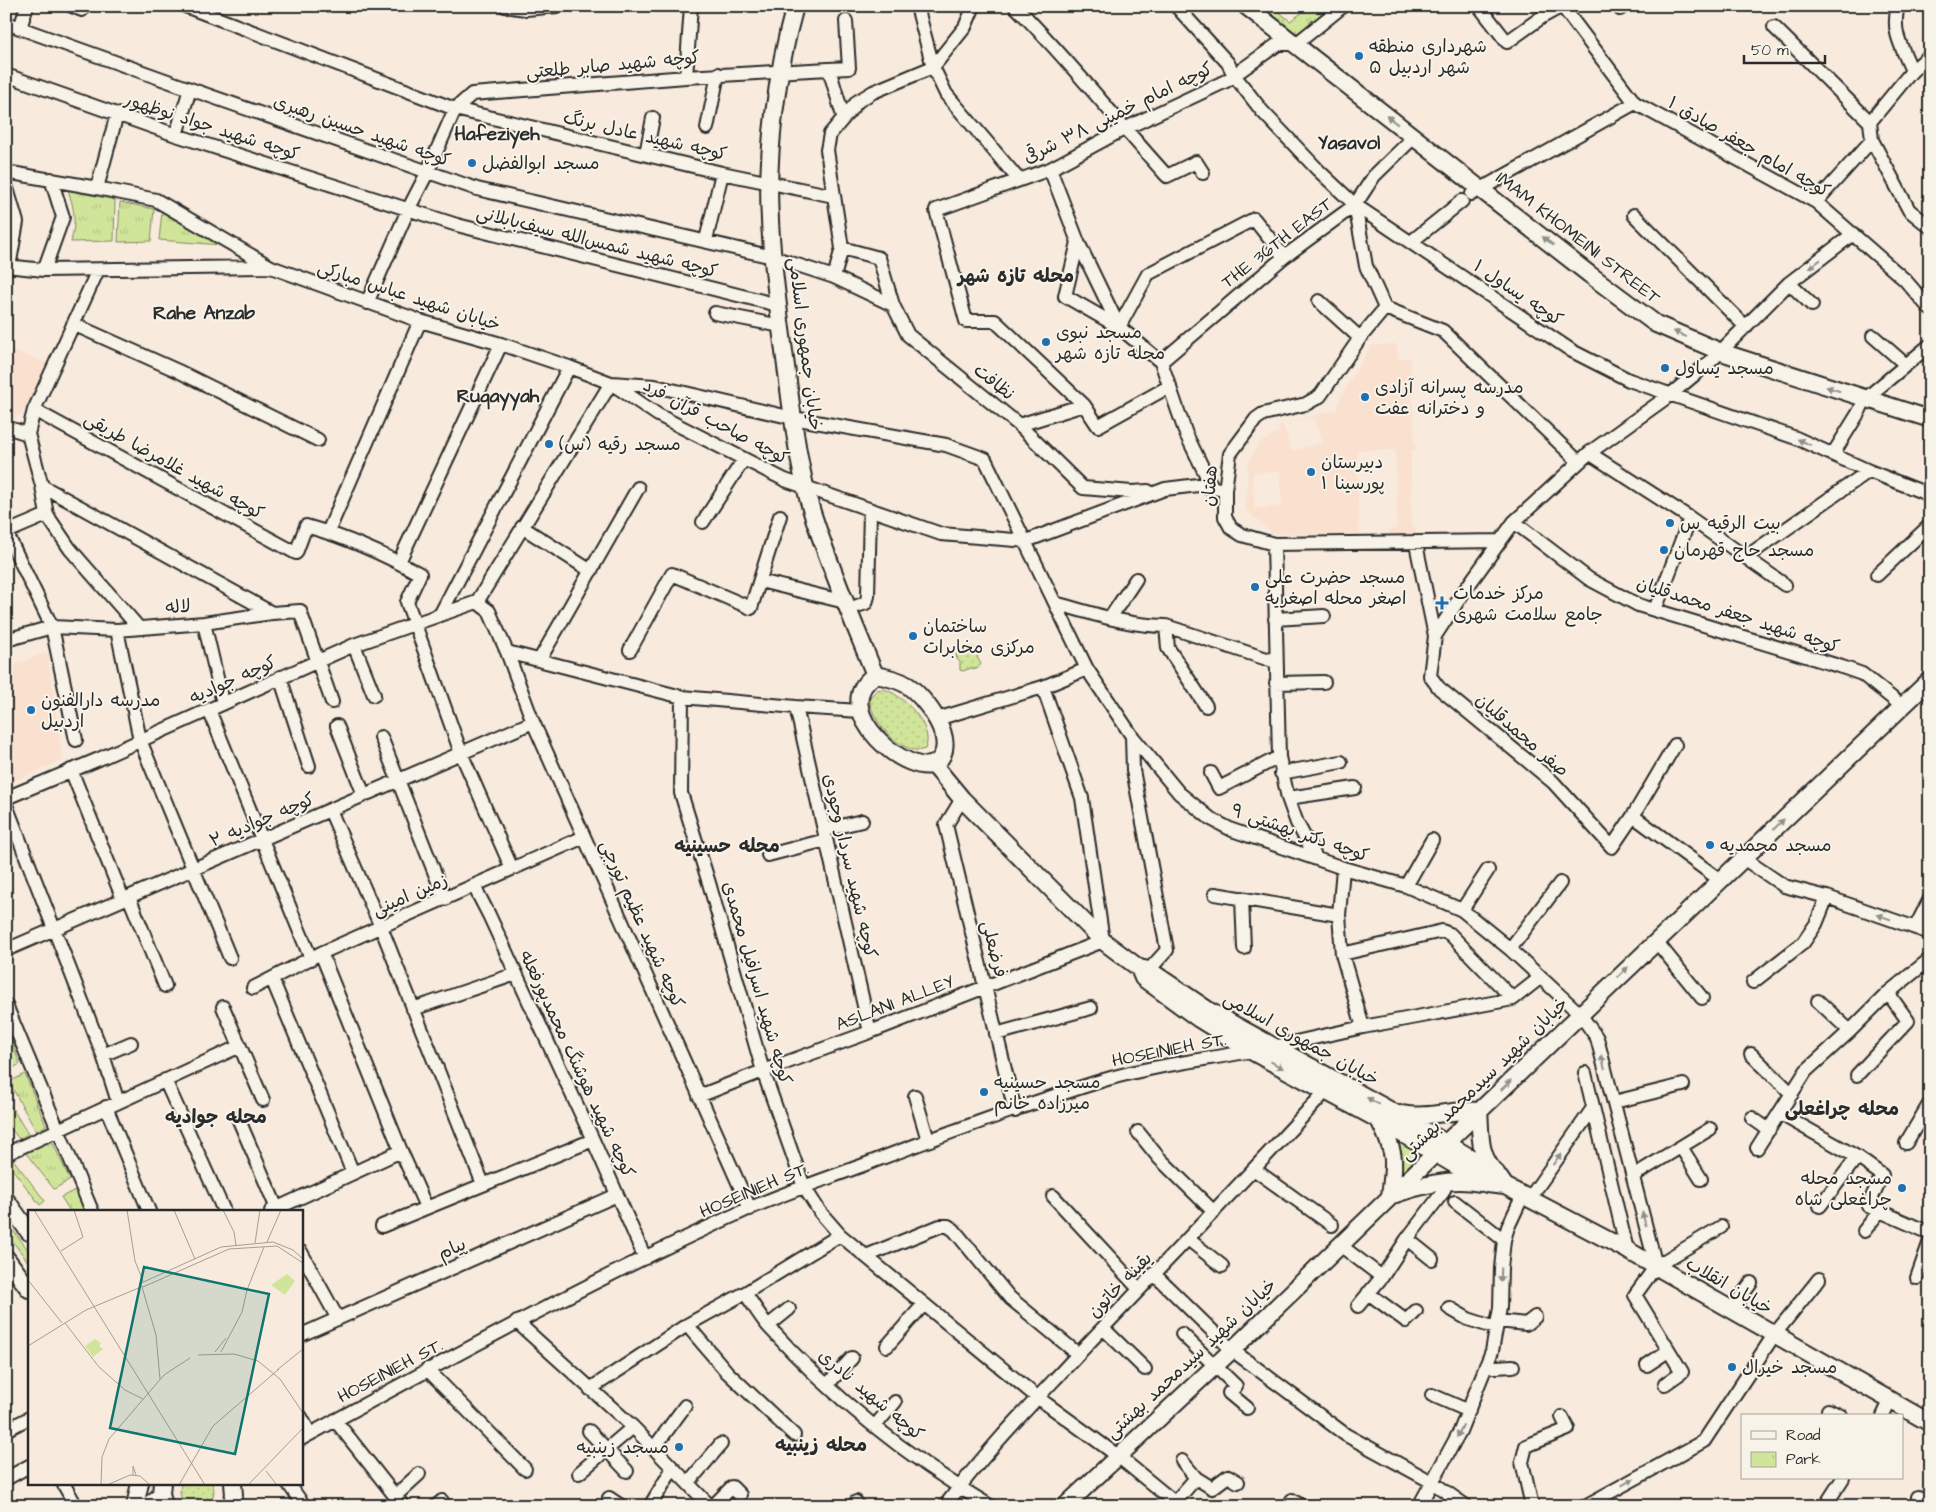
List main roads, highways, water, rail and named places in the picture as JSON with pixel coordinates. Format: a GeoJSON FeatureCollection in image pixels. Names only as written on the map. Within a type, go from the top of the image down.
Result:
{"type":"FeatureCollection","features":[{"type":"Feature","properties":{"kind":"main road","name":"خیابان جمهوری اسلامی"},"geometry":{"type":"LineString","coordinates":[[795,6],[780,70],[769,183],[770,220],[778,305],[793,418],[806,488],[826,555],[851,604],[875,675]]}},
{"type":"Feature","properties":{"kind":"main road","name":"IMAM KHOMEINI STREET"},"geometry":{"type":"LineString","coordinates":[[1246,6],[1296,44],[1472,195],[1589,274],[1656,324],[1716,357],[1930,419]]}},
{"type":"Feature","properties":{"kind":"main road"},"geometry":{"type":"LineString","coordinates":[[875,675],[889,677],[907,685],[926,701],[937,720],[943,737],[944,747],[941,757],[933,764],[925,767],[913,764],[900,757],[882,743],[868,727],[860,711],[858,698],[862,686],[875,675]]}},
{"type":"Feature","properties":{"kind":"main road","name":"خیابان شهید سیدمحمد بهشتی"},"geometry":{"type":"LineString","coordinates":[[1065,1506],[1232,1350],[1440,1148],[1930,680]]}},
{"type":"Feature","properties":{"kind":"main road","name":"خیابان جمهوری اسلامی"},"geometry":{"type":"LineString","coordinates":[[933,764],[962,799],[1104,941],[1211,1012],[1394,1113],[1440,1148]]}},
{"type":"Feature","properties":{"kind":"main road","name":"خیابان جمهوری اسلامی"},"geometry":{"type":"LineString","coordinates":[[1144,969],[1142,978],[1252,1051],[1379,1120],[1440,1148]]}},
{"type":"Feature","properties":{"kind":"main road"},"geometry":{"type":"LineString","coordinates":[[1394,1113],[1415,1117],[1470,1110],[1479,1111],[1480,1146],[1485,1161],[1496,1181]]}},
{"type":"Feature","properties":{"kind":"main road"},"geometry":{"type":"LineString","coordinates":[[1379,1120],[1390,1142],[1394,1156],[1390,1196],[1419,1186],[1447,1182],[1467,1180],[1496,1181]]}},
{"type":"Feature","properties":{"kind":"main road","name":"خیابان انقلاب"},"geometry":{"type":"LineString","coordinates":[[1440,1148],[1496,1181],[1656,1266],[1774,1335],[1886,1409],[1902,1414]]}},
{"type":"Feature","properties":{"kind":"main road"},"geometry":{"type":"LineString","coordinates":[[6,1200],[28,1231]]}},
{"type":"Feature","properties":{"kind":"main road"},"geometry":{"type":"LineString","coordinates":[[6,1258],[28,1289]]}},
{"type":"Feature","properties":{"kind":"main road","name":"خیابان انقلاب"},"geometry":{"type":"LineString","coordinates":[[1904,1415],[1930,1423]]}},
{"type":"Feature","properties":{"kind":"main road"},"geometry":{"type":"LineString","coordinates":[[135,1506],[140,1484]]}},
{"type":"Feature","properties":{"kind":"place","name":"شهرداری منطقه ۵ شهر اردبیل"},"geometry":{"type":"Point","coordinates":[1359,56]}},
{"type":"Feature","properties":{"kind":"place","name":"مسجد ابوالفضل"},"geometry":{"type":"Point","coordinates":[472,163]}},
{"type":"Feature","properties":{"kind":"place","name":"مسجد نبوی محله تازه شهر"},"geometry":{"type":"Point","coordinates":[1046,342]}},
{"type":"Feature","properties":{"kind":"place","name":"مسجد یساول"},"geometry":{"type":"Point","coordinates":[1665,368]}},
{"type":"Feature","properties":{"kind":"place","name":"مدرسه پسرانه آزادی و دخترانه عفت"},"geometry":{"type":"Point","coordinates":[1365,397]}},
{"type":"Feature","properties":{"kind":"place","name":"مسجد رقیه (س)"},"geometry":{"type":"Point","coordinates":[549,444]}},
{"type":"Feature","properties":{"kind":"place","name":"دبیرستان پورسینا ۱"},"geometry":{"type":"Point","coordinates":[1311,472]}},
{"type":"Feature","properties":{"kind":"place","name":"بیت الرقیه س"},"geometry":{"type":"Point","coordinates":[1670,523]}},
{"type":"Feature","properties":{"kind":"place","name":"مسجد حاج قهرمان"},"geometry":{"type":"Point","coordinates":[1664,550]}},
{"type":"Feature","properties":{"kind":"place","name":"مسجد حضرت علی اصغر محله اصغریه"},"geometry":{"type":"Point","coordinates":[1255,587]}},
{"type":"Feature","properties":{"kind":"place","name":"مرکز خدمات جامع سلامت شهری"},"geometry":{"type":"Point","coordinates":[1442,603]}},
{"type":"Feature","properties":{"kind":"place","name":"ساختمان مرکزی مخابرات"},"geometry":{"type":"Point","coordinates":[913,636]}},
{"type":"Feature","properties":{"kind":"place","name":"مدرسه دارالفنون اردبیل"},"geometry":{"type":"Point","coordinates":[31,710]}},
{"type":"Feature","properties":{"kind":"place","name":"مسجد محمدیه"},"geometry":{"type":"Point","coordinates":[1710,845]}},
{"type":"Feature","properties":{"kind":"place","name":"مسجد حسینیه میرزاده خانم"},"geometry":{"type":"Point","coordinates":[984,1092]}},
{"type":"Feature","properties":{"kind":"place","name":"مسجد محله چراغعلی شاه"},"geometry":{"type":"Point","coordinates":[1902,1188]}},
{"type":"Feature","properties":{"kind":"place","name":"مسجد خیرال"},"geometry":{"type":"Point","coordinates":[1732,1367]}},
{"type":"Feature","properties":{"kind":"place","name":"مسجد زینبیه"},"geometry":{"type":"Point","coordinates":[679,1447]}},
{"type":"Feature","properties":{"kind":"district","name":"Hafeziyeh"},"geometry":{"type":"Point","coordinates":[497,134]}},
{"type":"Feature","properties":{"kind":"district","name":"Yasavol"},"geometry":{"type":"Point","coordinates":[1349,143]}},
{"type":"Feature","properties":{"kind":"district","name":"محله تازه شهر"},"geometry":{"type":"Point","coordinates":[1016,276]}},
{"type":"Feature","properties":{"kind":"district","name":"Rahe Anzab"},"geometry":{"type":"Point","coordinates":[204,313]}},
{"type":"Feature","properties":{"kind":"district","name":"Ruqayyah"},"geometry":{"type":"Point","coordinates":[498,396]}},
{"type":"Feature","properties":{"kind":"district","name":"محله حسینیه"},"geometry":{"type":"Point","coordinates":[727,846]}},
{"type":"Feature","properties":{"kind":"district","name":"محله چراغعلی"},"geometry":{"type":"Point","coordinates":[1842,1109]}},
{"type":"Feature","properties":{"kind":"district","name":"محله جوادیه"},"geometry":{"type":"Point","coordinates":[216,1117]}},
{"type":"Feature","properties":{"kind":"district","name":"محله زینبیه"},"geometry":{"type":"Point","coordinates":[821,1445]}}]}
